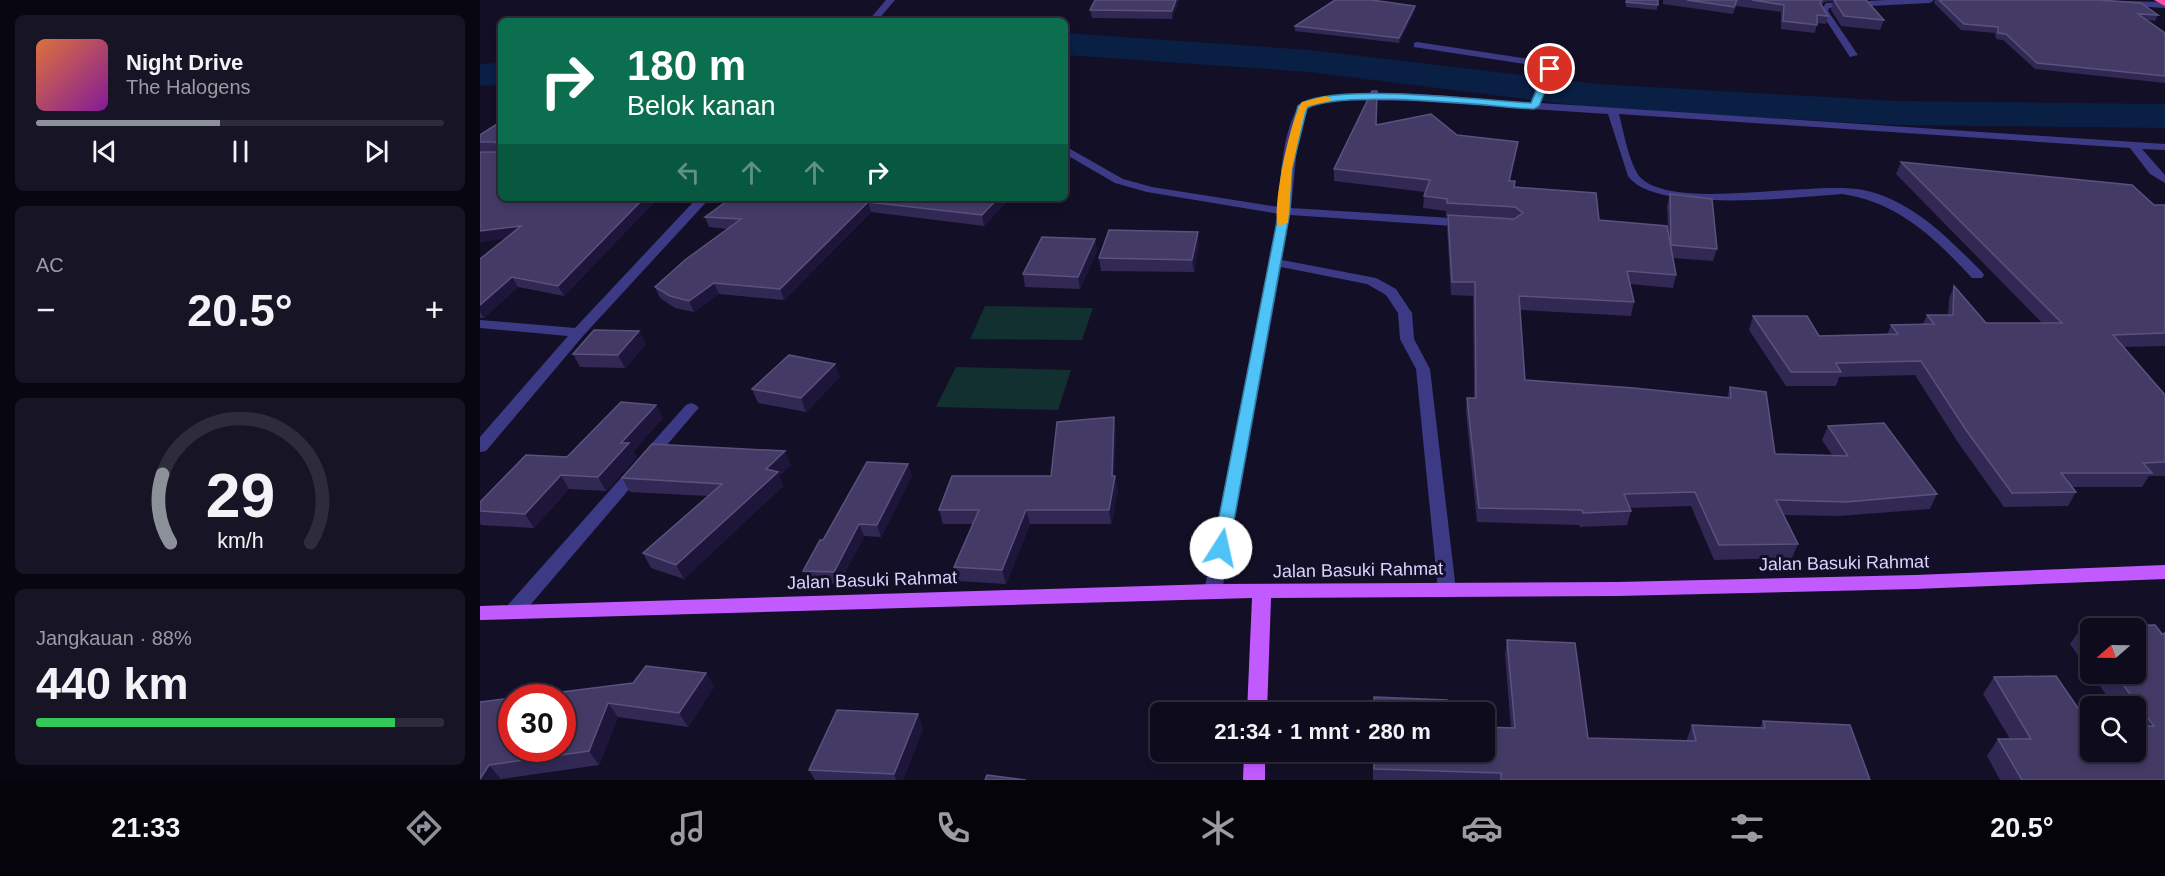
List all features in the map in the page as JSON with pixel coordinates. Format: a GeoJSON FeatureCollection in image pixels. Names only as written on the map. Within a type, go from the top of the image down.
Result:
{"type":"FeatureCollection","features":[{"type":"Feature","properties":{"kind":"highway"},"geometry":{"type":"LineString","coordinates":[[2160,0],[2165,4]]}},
{"type":"Feature","properties":{"kind":"main road","name":"Jalan Basuki Rahmat"},"geometry":{"type":"LineString","coordinates":[[480,613],[1214,591],[1448,590],[1879,583],[2165,572]]}},
{"type":"Feature","properties":{"kind":"main road"},"geometry":{"type":"LineString","coordinates":[[1257,702],[1262,592]]}},
{"type":"Feature","properties":{"kind":"main road"},"geometry":{"type":"LineString","coordinates":[[1254,780],[1255,762]]}},
{"type":"Feature","properties":{"kind":"street"},"geometry":{"type":"LineString","coordinates":[[875,18],[891,0]]}},
{"type":"Feature","properties":{"kind":"street"},"geometry":{"type":"LineString","coordinates":[[1853,55],[1824,11],[1825,8],[1885,1],[1930,0]]}},
{"type":"Feature","properties":{"kind":"street"},"geometry":{"type":"LineString","coordinates":[[2086,0],[2165,4]]}},
{"type":"Feature","properties":{"kind":"street"},"geometry":{"type":"LineString","coordinates":[[1417,45],[1546,64],[1550,69],[1534,106]]}},
{"type":"Feature","properties":{"kind":"street"},"geometry":{"type":"LineString","coordinates":[[1214,591],[1285,211],[1287,169],[1302,106],[1313,101],[1359,96],[2165,147]]}},
{"type":"Feature","properties":{"kind":"street"},"geometry":{"type":"LineString","coordinates":[[1613,112],[1635,180],[1646,186],[1664,193],[1693,195],[1842,191],[1864,193],[1890,202],[1921,222],[1977,274]]}},
{"type":"Feature","properties":{"kind":"street"},"geometry":{"type":"LineString","coordinates":[[2133,145],[2154,172],[2165,180]]}},
{"type":"Feature","properties":{"kind":"street"},"geometry":{"type":"LineString","coordinates":[[1068,151],[1134,187],[1285,211],[1479,224]]}},
{"type":"Feature","properties":{"kind":"street"},"geometry":{"type":"LineString","coordinates":[[480,447],[578,333],[701,201]]}},
{"type":"Feature","properties":{"kind":"street"},"geometry":{"type":"LineString","coordinates":[[1275,262],[1371,281],[1391,292],[1402,306],[1407,339],[1423,369],[1448,590]]}},
{"type":"Feature","properties":{"kind":"street"},"geometry":{"type":"LineString","coordinates":[[480,324],[578,333]]}},
{"type":"Feature","properties":{"kind":"street"},"geometry":{"type":"LineString","coordinates":[[513,612],[691,408]]}},
{"type":"Feature","properties":{"kind":"green space"},"geometry":{"type":"Polygon","coordinates":[[[985,306],[1093,308],[1082,340],[970,339],[985,306]]]}},
{"type":"Feature","properties":{"kind":"green space"},"geometry":{"type":"Polygon","coordinates":[[[956,367],[1071,370],[1058,410],[936,407],[956,367]]]}},
{"type":"Feature","properties":{"kind":"building"},"geometry":{"type":"Polygon","coordinates":[[[1095,0],[1176,0],[1172,11],[1090,10],[1095,0]]]}},
{"type":"Feature","properties":{"kind":"building"},"geometry":{"type":"Polygon","coordinates":[[[1335,0],[1372,0],[1415,6],[1399,38],[1295,26],[1335,0]]]}},
{"type":"Feature","properties":{"kind":"building"},"geometry":{"type":"Polygon","coordinates":[[[1627,0],[1658,0],[1658,5],[1626,2],[1627,0]]]}},
{"type":"Feature","properties":{"kind":"building"},"geometry":{"type":"Polygon","coordinates":[[[1687,0],[1737,0],[1734,7],[1687,0]]]}},
{"type":"Feature","properties":{"kind":"building"},"geometry":{"type":"Polygon","coordinates":[[[1752,0],[1822,0],[1820,3],[1828,16],[1817,15],[1817,25],[1783,21],[1784,5],[1752,0]]]}},
{"type":"Feature","properties":{"kind":"building"},"geometry":{"type":"Polygon","coordinates":[[[1834,0],[1866,0],[1884,20],[1844,16],[1834,0]]]}},
{"type":"Feature","properties":{"kind":"building"},"geometry":{"type":"Polygon","coordinates":[[[1939,0],[2099,0],[2141,3],[2158,15],[2138,14],[2165,33],[2165,76],[2037,63],[2006,34],[1998,33],[1998,27],[1964,24],[1939,0]]]}},
{"type":"Feature","properties":{"kind":"building"},"geometry":{"type":"Polygon","coordinates":[[[1372,91],[1377,91],[1376,125],[1431,114],[1457,135],[1518,142],[1509,181],[1515,181],[1514,187],[1596,193],[1599,220],[1667,226],[1676,275],[1627,271],[1634,302],[1519,296],[1525,380],[1731,398],[1730,387],[1766,392],[1775,454],[1848,456],[1828,426],[1884,423],[1937,494],[1846,502],[1776,500],[1798,544],[1719,545],[1695,492],[1624,494],[1631,511],[1583,513],[1582,510],[1479,508],[1467,398],[1476,398],[1475,282],[1452,282],[1448,215],[1514,219],[1523,213],[1515,207],[1447,203],[1447,199],[1424,196],[1430,180],[1334,169],[1372,91]]]}},
{"type":"Feature","properties":{"kind":"building"},"geometry":{"type":"Polygon","coordinates":[[[498,124],[498,152],[496,142],[480,142],[480,135],[498,124]]]}},
{"type":"Feature","properties":{"kind":"building"},"geometry":{"type":"Polygon","coordinates":[[[480,152],[498,152],[498,201],[641,201],[558,286],[512,277],[480,305],[480,259],[521,226],[480,231],[480,152]]]}},
{"type":"Feature","properties":{"kind":"building"},"geometry":{"type":"Polygon","coordinates":[[[1901,162],[2132,185],[2154,205],[2165,205],[2165,333],[2113,335],[2165,395],[2165,462],[2143,463],[2152,473],[2061,473],[2076,492],[2012,493],[1966,430],[1921,361],[1836,363],[1841,372],[1791,372],[1753,316],[1807,316],[1819,336],[1898,334],[1891,325],[1934,324],[1927,315],[1953,315],[1954,286],[1986,323],[2062,323],[1901,162]]]}},
{"type":"Feature","properties":{"kind":"building"},"geometry":{"type":"Polygon","coordinates":[[[1670,194],[1712,199],[1717,249],[1671,245],[1670,194]]]}},
{"type":"Feature","properties":{"kind":"building"},"geometry":{"type":"Polygon","coordinates":[[[727,201],[995,201],[982,215],[868,202],[780,289],[714,283],[689,301],[670,296],[655,287],[685,260],[741,219],[705,217],[727,201]]]}},
{"type":"Feature","properties":{"kind":"building"},"geometry":{"type":"Polygon","coordinates":[[[1109,230],[1198,232],[1192,260],[1099,258],[1109,230]]]}},
{"type":"Feature","properties":{"kind":"building"},"geometry":{"type":"Polygon","coordinates":[[[1042,237],[1095,239],[1078,277],[1023,274],[1042,237]]]}},
{"type":"Feature","properties":{"kind":"building"},"geometry":{"type":"Polygon","coordinates":[[[594,330],[639,331],[618,355],[573,354],[594,330]]]}},
{"type":"Feature","properties":{"kind":"building"},"geometry":{"type":"Polygon","coordinates":[[[789,355],[835,364],[801,398],[752,389],[789,355]]]}},
{"type":"Feature","properties":{"kind":"building"},"geometry":{"type":"Polygon","coordinates":[[[621,402],[656,405],[621,443],[629,443],[598,477],[561,475],[525,514],[480,511],[480,502],[526,455],[567,457],[621,402]]]}},
{"type":"Feature","properties":{"kind":"building"},"geometry":{"type":"Polygon","coordinates":[[[1114,417],[1112,476],[1115,476],[1109,510],[1026,510],[1002,570],[954,567],[979,510],[939,510],[952,476],[1051,476],[1057,422],[1114,417]]]}},
{"type":"Feature","properties":{"kind":"building"},"geometry":{"type":"Polygon","coordinates":[[[652,444],[785,451],[766,469],[778,472],[676,565],[643,553],[722,484],[622,478],[652,444]]]}},
{"type":"Feature","properties":{"kind":"building"},"geometry":{"type":"Polygon","coordinates":[[[867,462],[908,464],[877,525],[859,524],[834,572],[803,571],[820,540],[823,540],[867,462]]]}},
{"type":"Feature","properties":{"kind":"building"},"geometry":{"type":"Polygon","coordinates":[[[2146,625],[2155,625],[2162,634],[2165,633],[2165,780],[2022,780],[1998,739],[2031,739],[1994,677],[2056,676],[2080,711],[2080,762],[2146,762],[2146,726],[2154,726],[2146,715],[2146,696],[2132,696],[2122,684],[2146,684],[2146,625]]]}},
{"type":"Feature","properties":{"kind":"building"},"geometry":{"type":"Polygon","coordinates":[[[1507,640],[1575,643],[1588,738],[1696,741],[1692,725],[1765,728],[1763,721],[1850,725],[1870,780],[1501,780],[1501,773],[1374,769],[1374,762],[1495,762],[1495,727],[1515,728],[1507,640]]]}},
{"type":"Feature","properties":{"kind":"building"},"geometry":{"type":"Polygon","coordinates":[[[646,666],[706,673],[679,713],[608,703],[589,751],[576,753],[576,690],[633,683],[646,666]]]}},
{"type":"Feature","properties":{"kind":"building"},"geometry":{"type":"Polygon","coordinates":[[[1374,697],[1447,700],[1447,702],[1374,702],[1374,697]]]}},
{"type":"Feature","properties":{"kind":"building"},"geometry":{"type":"Polygon","coordinates":[[[498,700],[498,762],[510,762],[489,765],[480,779],[480,702],[498,700]]]}},
{"type":"Feature","properties":{"kind":"building"},"geometry":{"type":"Polygon","coordinates":[[[837,710],[918,714],[894,774],[809,770],[837,710]]]}},
{"type":"Feature","properties":{"kind":"building"},"geometry":{"type":"Polygon","coordinates":[[[987,775],[1026,780],[985,780],[987,775]]]}},
{"type":"Feature","properties":{"kind":"waterway"},"geometry":{"type":"LineString","coordinates":[[1068,44],[1310,61],[1598,96],[1895,113],[2165,116]]}},
{"type":"Feature","properties":{"kind":"waterway"},"geometry":{"type":"LineString","coordinates":[[480,75],[498,74]]}},
{"type":"Feature","properties":{"kind":"slow traffic"},"geometry":{"type":"LineString","coordinates":[[1282,223],[1285,211],[1287,169],[1299,113],[1305,104],[1326,99]]}},
{"type":"Feature","properties":{"kind":"route"},"geometry":{"type":"LineString","coordinates":[[1221,548],[1250,405],[1285,211],[1287,169],[1302,106],[1313,101],[1359,96],[1534,106],[1550,69]]}}]}
